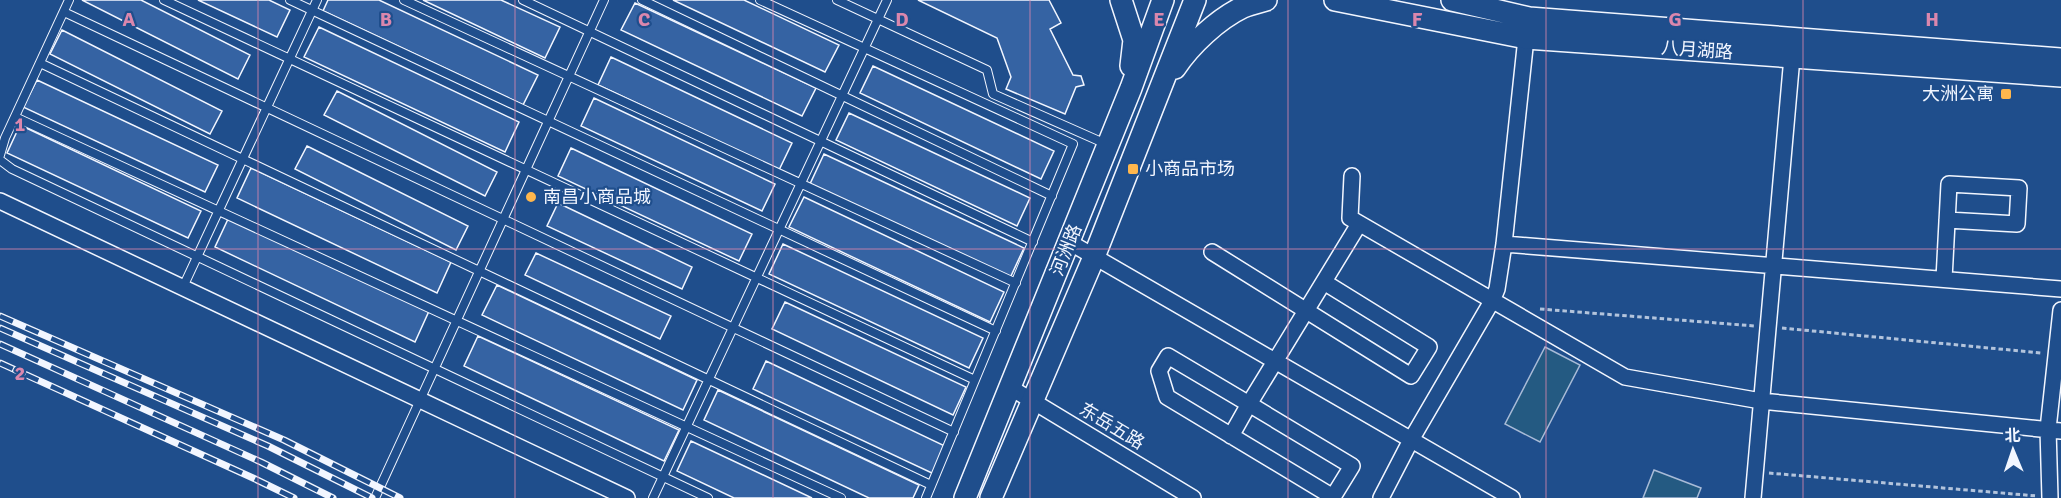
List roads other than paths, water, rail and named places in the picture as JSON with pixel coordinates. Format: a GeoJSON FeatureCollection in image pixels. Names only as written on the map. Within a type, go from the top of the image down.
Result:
{"type":"FeatureCollection","features":[{"type":"Feature","properties":{"kind":"main road"},"geometry":{"type":"LineString","coordinates":[[1121,0],[1134,40],[1127,99]]}},
{"type":"Feature","properties":{"kind":"main road","name":"河洲路"},"geometry":{"type":"LineString","coordinates":[[965,498],[1127,99],[1163,0]]}},
{"type":"Feature","properties":{"kind":"main road"},"geometry":{"type":"LineString","coordinates":[[992,498],[1094,256],[1195,0]]}},
{"type":"Feature","properties":{"kind":"main road"},"geometry":{"type":"LineString","coordinates":[[1159,92],[1184,54],[1205,33],[1243,7],[1266,0]]}},
{"type":"Feature","properties":{"kind":"main road","name":"八月湖路"},"geometry":{"type":"LineString","coordinates":[[1335,0],[1526,38],[2061,76]]}},
{"type":"Feature","properties":{"kind":"main road","name":"八月湖路"},"geometry":{"type":"LineString","coordinates":[[1452,0],[1529,18],[2061,59]]}},
{"type":"Feature","properties":{"kind":"street"},"geometry":{"type":"LineString","coordinates":[[1381,498],[1497,289],[1526,38]]}},
{"type":"Feature","properties":{"kind":"street"},"geometry":{"type":"LineString","coordinates":[[1753,498],[1792,57]]}},
{"type":"Feature","properties":{"kind":"street"},"geometry":{"type":"LineString","coordinates":[[1352,176],[1350,219],[1625,377],[1761,401],[2055,430]]}},
{"type":"Feature","properties":{"kind":"street"},"geometry":{"type":"LineString","coordinates":[[1944,279],[1947,220],[1949,184],[2019,188],[2017,224],[1947,220]]}},
{"type":"Feature","properties":{"kind":"street"},"geometry":{"type":"LineString","coordinates":[[0,201],[627,498]]}},
{"type":"Feature","properties":{"kind":"street"},"geometry":{"type":"LineString","coordinates":[[1231,435],[1359,224]]}},
{"type":"Feature","properties":{"kind":"street"},"geometry":{"type":"LineString","coordinates":[[1070,242],[1512,498]]}},
{"type":"Feature","properties":{"kind":"street"},"geometry":{"type":"LineString","coordinates":[[1504,243],[2061,289]]}},
{"type":"Feature","properties":{"kind":"street"},"geometry":{"type":"LineString","coordinates":[[1212,252],[1411,376],[1429,347],[1324,282]]}},
{"type":"Feature","properties":{"kind":"street"},"geometry":{"type":"LineString","coordinates":[[2050,498],[2061,310]]}},
{"type":"Feature","properties":{"kind":"street"},"geometry":{"type":"LineString","coordinates":[[1168,356],[1249,404],[1352,466],[1333,497],[1167,397],[1159,371],[1168,356]]}},
{"type":"Feature","properties":{"kind":"street","name":"东岳五路"},"geometry":{"type":"LineString","coordinates":[[1011,388],[1193,498]]}},
{"type":"Feature","properties":{"kind":"lane"},"geometry":{"type":"LineString","coordinates":[[0,155],[5,138],[69,0]]}},
{"type":"Feature","properties":{"kind":"lane"},"geometry":{"type":"LineString","coordinates":[[164,0],[975,380]]}},
{"type":"Feature","properties":{"kind":"lane"},"geometry":{"type":"LineString","coordinates":[[290,0],[996,331]]}},
{"type":"Feature","properties":{"kind":"lane"},"geometry":{"type":"LineString","coordinates":[[183,287],[317,0]]}},
{"type":"Feature","properties":{"kind":"lane"},"geometry":{"type":"LineString","coordinates":[[404,0],[1016,283]]}},
{"type":"Feature","properties":{"kind":"lane"},"geometry":{"type":"LineString","coordinates":[[523,0],[1033,242]]}},
{"type":"Feature","properties":{"kind":"lane"},"geometry":{"type":"LineString","coordinates":[[375,498],[604,0]]}},
{"type":"Feature","properties":{"kind":"lane"},"geometry":{"type":"LineString","coordinates":[[642,0],[1052,196]]}},
{"type":"Feature","properties":{"kind":"lane"},"geometry":{"type":"LineString","coordinates":[[760,0],[1073,144],[926,498]]}},
{"type":"Feature","properties":{"kind":"lane"},"geometry":{"type":"LineString","coordinates":[[837,0],[987,70],[993,94],[1108,146]]}},
{"type":"Feature","properties":{"kind":"lane"},"geometry":{"type":"LineString","coordinates":[[653,498],[886,0]]}},
{"type":"Feature","properties":{"kind":"lane"},"geometry":{"type":"LineString","coordinates":[[64,12],[954,432]]}},
{"type":"Feature","properties":{"kind":"lane"},"geometry":{"type":"LineString","coordinates":[[40,63],[931,485]]}},
{"type":"Feature","properties":{"kind":"lane"},"geometry":{"type":"LineString","coordinates":[[15,117],[841,498]]}},
{"type":"Feature","properties":{"kind":"lane"},"geometry":{"type":"LineString","coordinates":[[0,160],[12,170],[708,498]]}},
{"type":"Feature","properties":{"kind":"railway"},"geometry":{"type":"LineString","coordinates":[[0,316],[284,440],[400,498]]}},
{"type":"Feature","properties":{"kind":"railway"},"geometry":{"type":"LineString","coordinates":[[0,328],[268,446],[372,498]]}},
{"type":"Feature","properties":{"kind":"railway"},"geometry":{"type":"LineString","coordinates":[[0,344],[261,462],[333,498]]}},
{"type":"Feature","properties":{"kind":"railway"},"geometry":{"type":"LineString","coordinates":[[0,363],[294,498]]}},
{"type":"Feature","properties":{"kind":"place","name":"大洲公寓"},"geometry":{"type":"Point","coordinates":[2006,94]}},
{"type":"Feature","properties":{"kind":"place","name":"小商品市场"},"geometry":{"type":"Point","coordinates":[1133,169]}},
{"type":"Feature","properties":{"kind":"place","name":"南昌小商品城"},"geometry":{"type":"Point","coordinates":[531,197]}}]}
